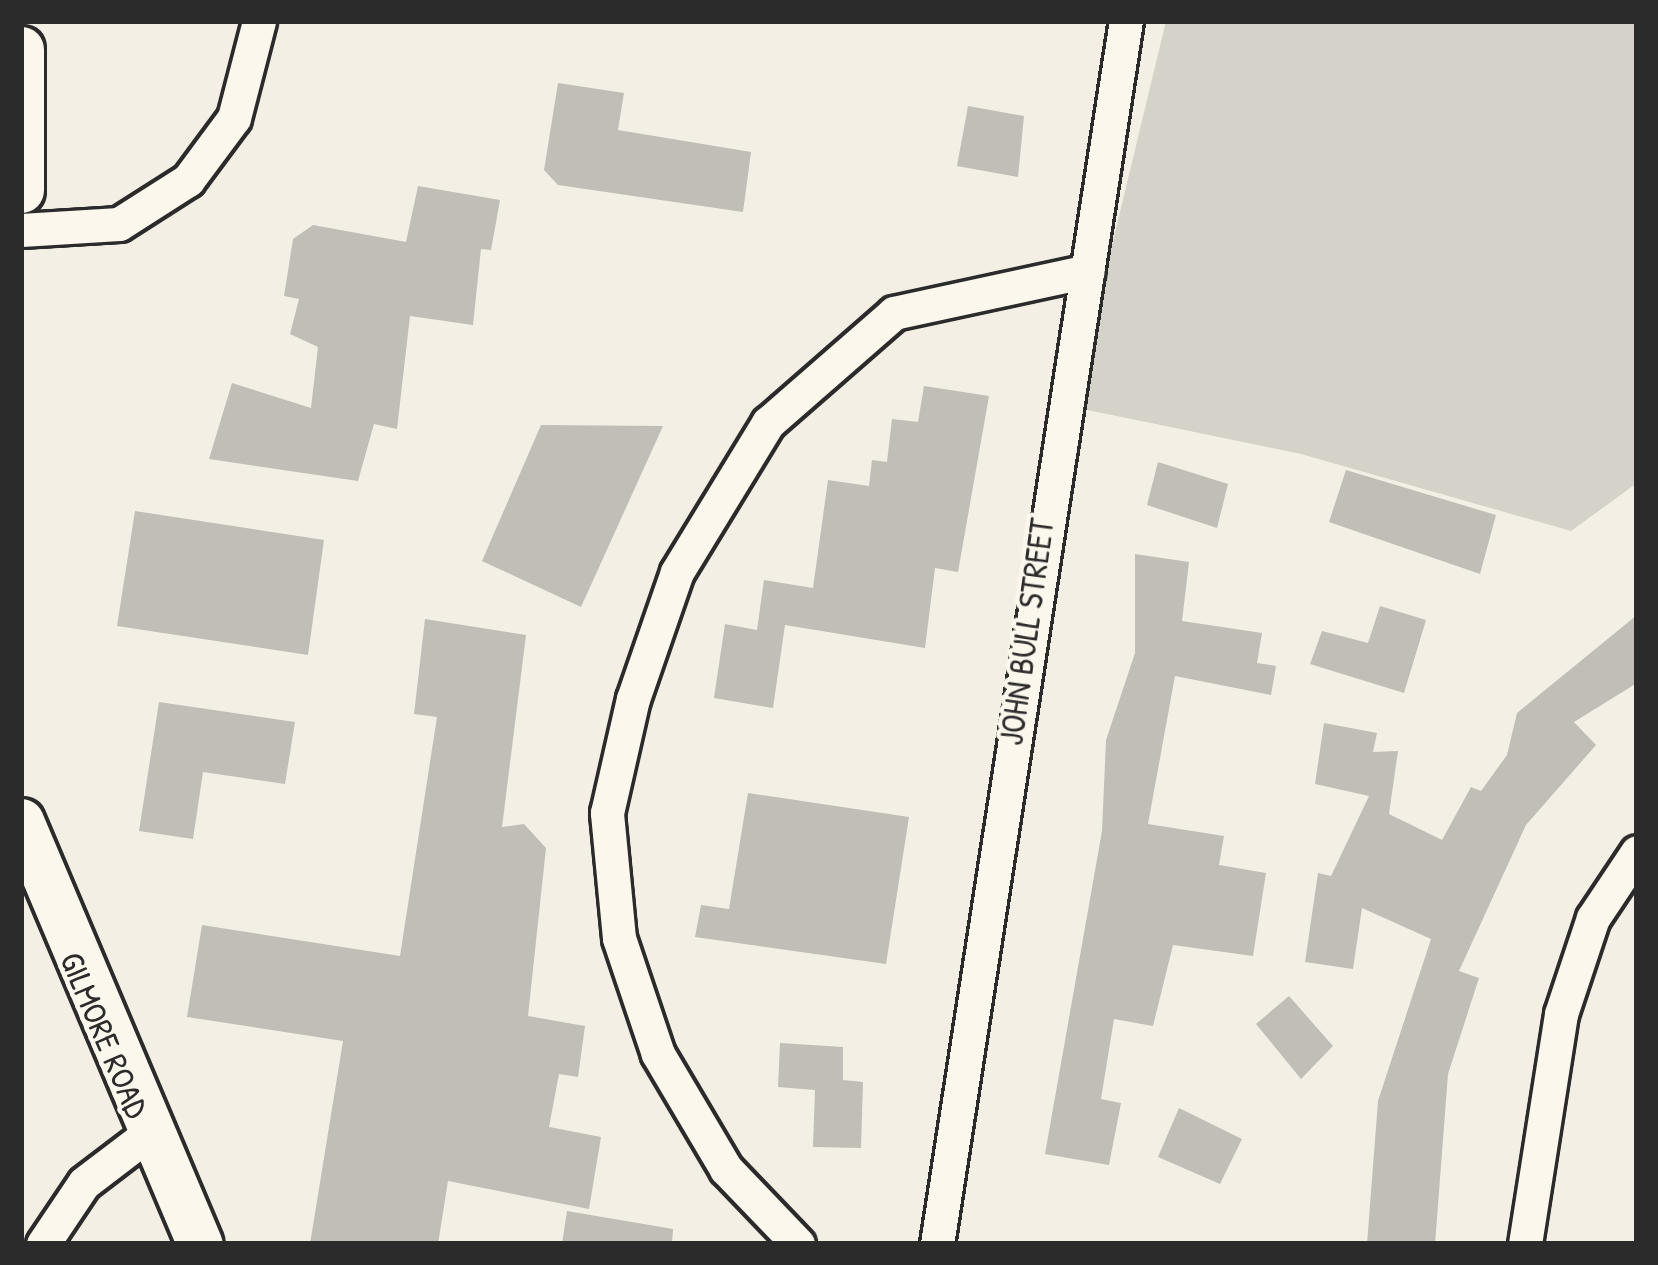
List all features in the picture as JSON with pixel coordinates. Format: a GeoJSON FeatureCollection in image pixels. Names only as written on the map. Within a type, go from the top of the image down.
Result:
{"type":"FeatureCollection","features":[{"type":"Feature","properties":{"kind":"street"},"geometry":{"type":"LineString","coordinates":[[21,230],[119,224],[188,180],[246,91],[259,21]]}},
{"type":"Feature","properties":{"kind":"street","name":"JOHN BULL STREET"},"geometry":{"type":"LineString","coordinates":[[937,1244],[1126,21]]}},
{"type":"Feature","properties":{"kind":"street"},"geometry":{"type":"LineString","coordinates":[[21,49],[21,190]]}},
{"type":"Feature","properties":{"kind":"street"},"geometry":{"type":"LineString","coordinates":[[798,1244],[726,1169],[658,1054],[619,938],[607,813],[633,699],[677,572],[768,423],[894,313],[1088,271]]}},
{"type":"Feature","properties":{"kind":"street","name":"GILMORE ROAD"},"geometry":{"type":"LineString","coordinates":[[21,821],[147,1135],[200,1244]]}},
{"type":"Feature","properties":{"kind":"street"},"geometry":{"type":"LineString","coordinates":[[1525,1244],[1561,1014],[1593,918],[1637,852]]}},
{"type":"Feature","properties":{"kind":"street"},"geometry":{"type":"LineString","coordinates":[[43,1244],[84,1184],[147,1135]]}},
{"type":"Feature","properties":{"kind":"shaded area"},"geometry":{"type":"Polygon","coordinates":[[[1166,21],[1637,21],[1637,483],[1571,531],[1301,454],[1073,407],[1166,21]]]}},
{"type":"Feature","properties":{"kind":"building"},"geometry":{"type":"Polygon","coordinates":[[[558,83],[624,93],[618,130],[751,152],[743,212],[558,185],[544,170],[558,83]]]}},
{"type":"Feature","properties":{"kind":"building"},"geometry":{"type":"Polygon","coordinates":[[[968,106],[1024,116],[1018,177],[957,166],[968,106]]]}},
{"type":"Feature","properties":{"kind":"building"},"geometry":{"type":"Polygon","coordinates":[[[418,186],[500,200],[491,250],[481,249],[473,325],[410,316],[397,429],[374,424],[358,481],[209,459],[232,383],[311,408],[318,347],[290,334],[299,299],[284,296],[293,239],[313,225],[406,242],[418,186]]]}},
{"type":"Feature","properties":{"kind":"building"},"geometry":{"type":"Polygon","coordinates":[[[924,386],[989,396],[958,572],[935,568],[925,648],[785,625],[773,708],[714,698],[725,624],[757,630],[764,580],[813,588],[828,480],[869,486],[872,460],[887,462],[892,419],[918,422],[924,386]]]}},
{"type":"Feature","properties":{"kind":"building"},"geometry":{"type":"Polygon","coordinates":[[[541,425],[663,426],[581,607],[482,561],[541,425]]]}},
{"type":"Feature","properties":{"kind":"building"},"geometry":{"type":"Polygon","coordinates":[[[1158,462],[1228,484],[1217,528],[1147,505],[1158,462]]]}},
{"type":"Feature","properties":{"kind":"building"},"geometry":{"type":"Polygon","coordinates":[[[1346,470],[1496,515],[1480,574],[1329,522],[1346,470]]]}},
{"type":"Feature","properties":{"kind":"building"},"geometry":{"type":"Polygon","coordinates":[[[135,511],[324,540],[308,655],[117,626],[135,511]]]}},
{"type":"Feature","properties":{"kind":"building"},"geometry":{"type":"Polygon","coordinates":[[[1135,554],[1189,562],[1182,621],[1262,633],[1257,663],[1276,666],[1271,695],[1175,676],[1148,824],[1224,836],[1219,865],[1266,873],[1253,956],[1173,945],[1153,1026],[1114,1019],[1101,1099],[1121,1103],[1109,1165],[1045,1154],[1102,831],[1106,740],[1135,653],[1135,554]]]}},
{"type":"Feature","properties":{"kind":"building"},"geometry":{"type":"Polygon","coordinates":[[[1380,606],[1426,620],[1404,693],[1310,664],[1322,631],[1368,643],[1380,606]]]}},
{"type":"Feature","properties":{"kind":"building"},"geometry":{"type":"Polygon","coordinates":[[[1637,615],[1637,683],[1574,722],[1596,745],[1526,825],[1459,971],[1479,978],[1448,1074],[1435,1244],[1367,1244],[1378,1101],[1431,939],[1362,908],[1353,969],[1305,962],[1318,873],[1331,876],[1369,796],[1315,784],[1324,723],[1377,733],[1373,752],[1398,751],[1389,814],[1442,840],[1471,787],[1481,791],[1507,755],[1517,713],[1637,615]]]}},
{"type":"Feature","properties":{"kind":"building"},"geometry":{"type":"Polygon","coordinates":[[[425,619],[526,635],[502,827],[524,824],[546,848],[528,1016],[585,1026],[578,1077],[559,1074],[549,1127],[601,1137],[589,1209],[448,1181],[438,1244],[310,1244],[343,1041],[187,1017],[202,925],[400,956],[437,717],[414,714],[425,619]]]}},
{"type":"Feature","properties":{"kind":"building"},"geometry":{"type":"Polygon","coordinates":[[[159,702],[295,722],[285,784],[203,772],[193,839],[139,831],[159,702]]]}},
{"type":"Feature","properties":{"kind":"building"},"geometry":{"type":"Polygon","coordinates":[[[748,793],[909,817],[886,964],[695,937],[701,905],[729,909],[748,793]]]}},
{"type":"Feature","properties":{"kind":"building"},"geometry":{"type":"Polygon","coordinates":[[[1289,996],[1333,1046],[1301,1079],[1256,1024],[1289,996]]]}},
{"type":"Feature","properties":{"kind":"building"},"geometry":{"type":"Polygon","coordinates":[[[780,1043],[843,1047],[843,1080],[863,1082],[861,1148],[813,1147],[815,1090],[778,1087],[780,1043]]]}},
{"type":"Feature","properties":{"kind":"building"},"geometry":{"type":"Polygon","coordinates":[[[1179,1108],[1242,1139],[1220,1184],[1158,1157],[1179,1108]]]}},
{"type":"Feature","properties":{"kind":"building"},"geometry":{"type":"Polygon","coordinates":[[[567,1211],[673,1229],[672,1244],[562,1244],[567,1211]]]}}]}
